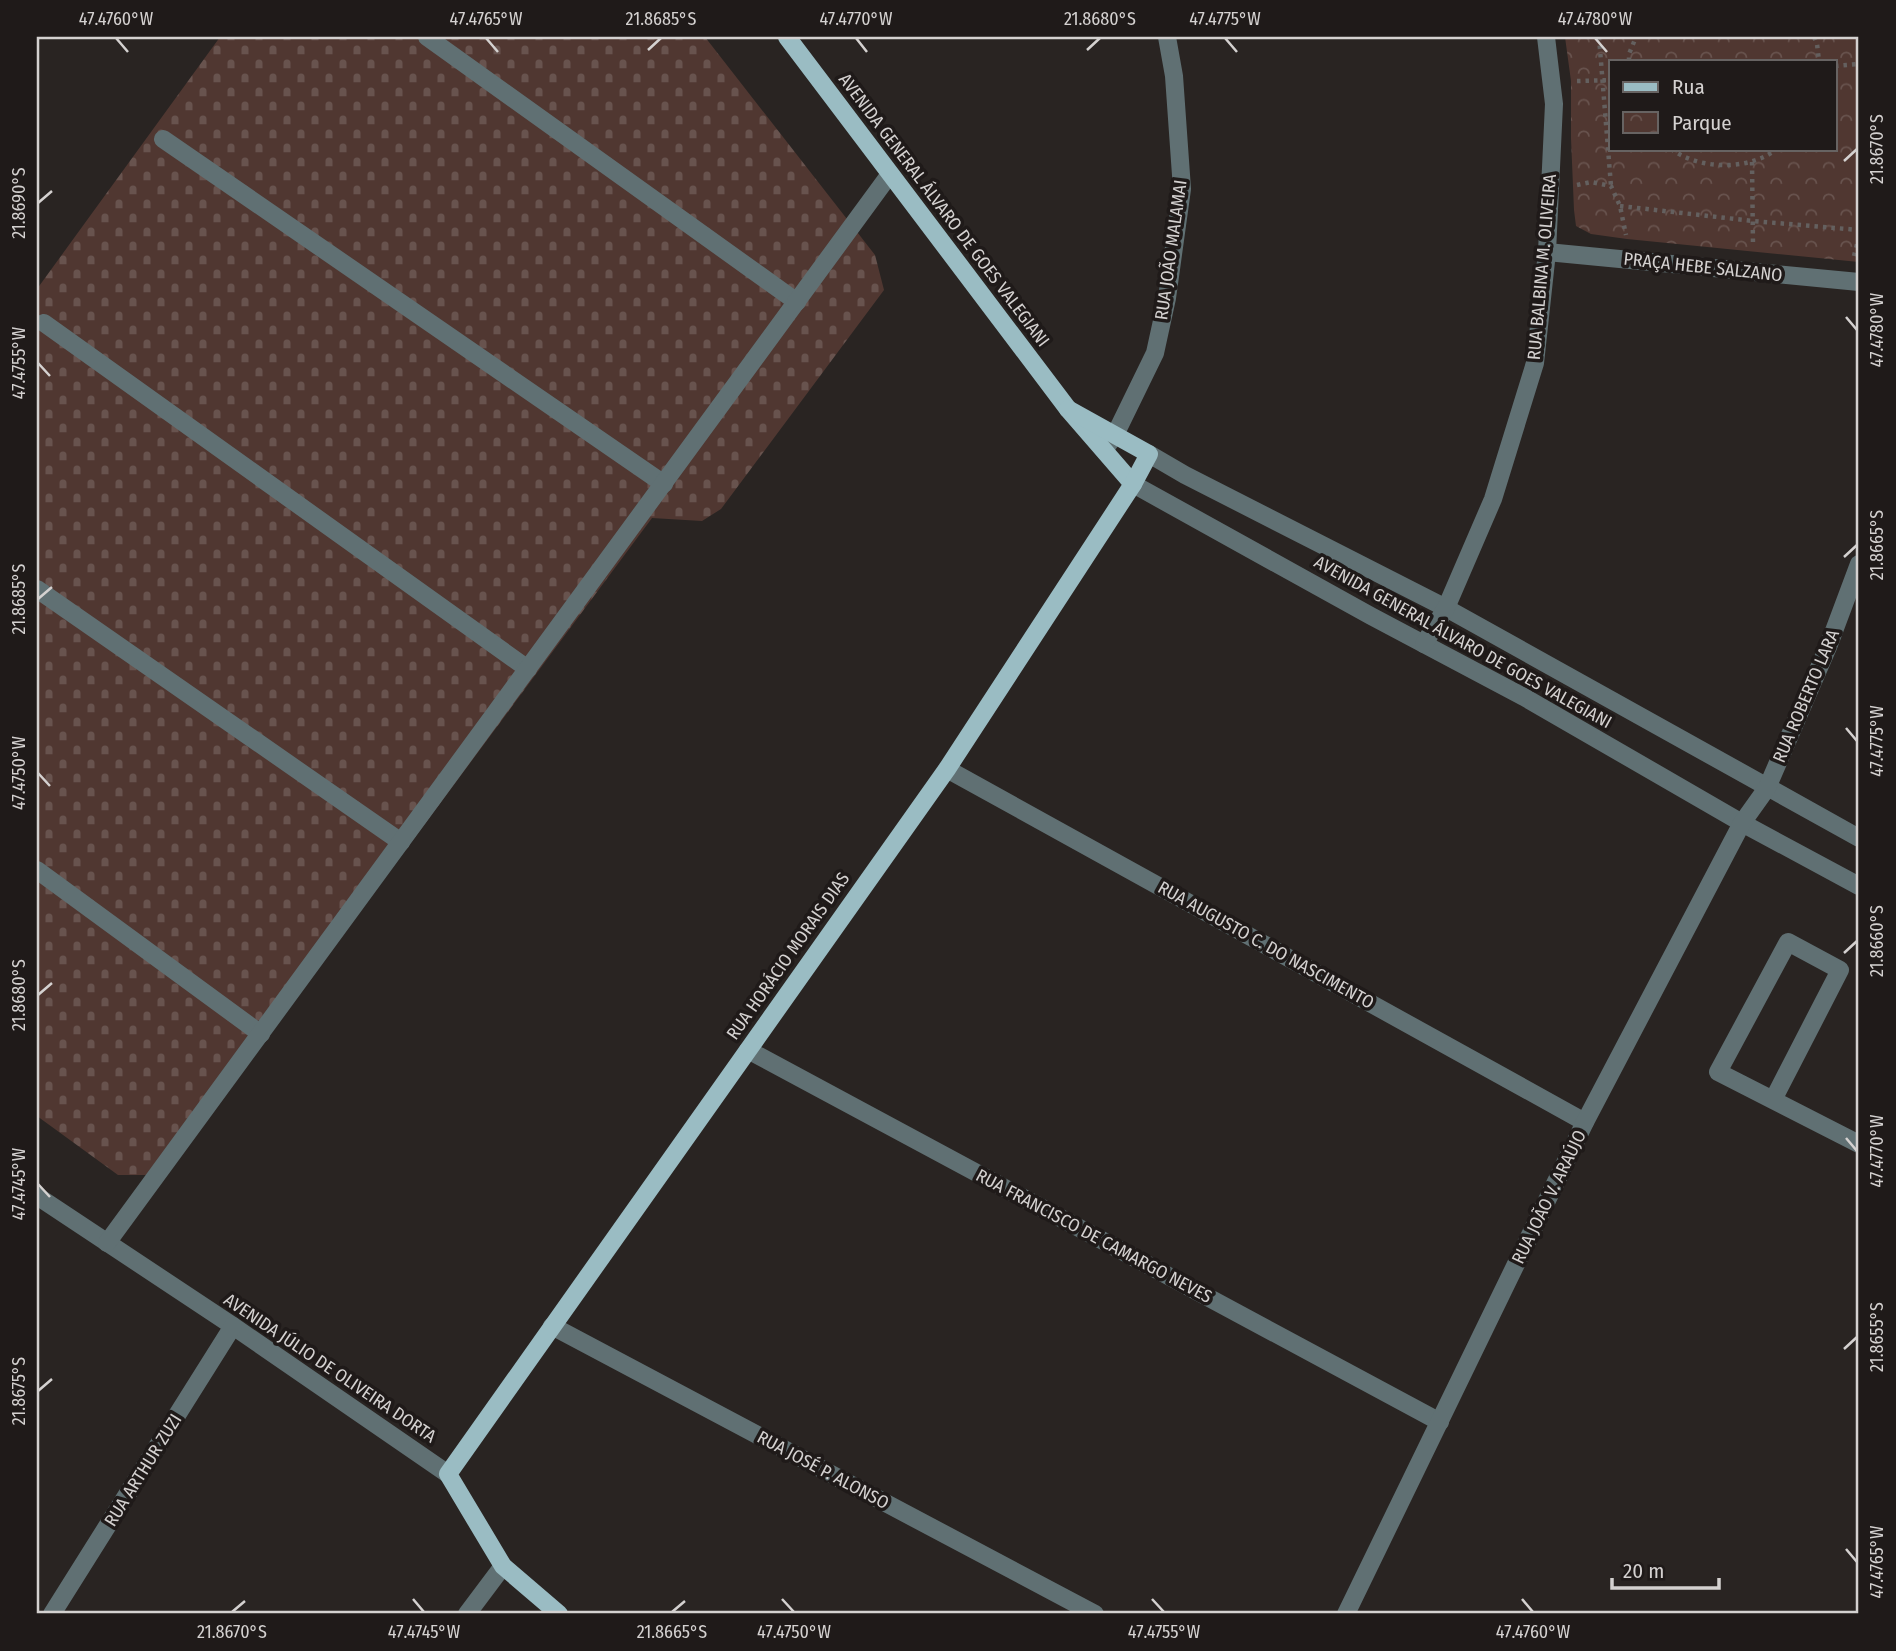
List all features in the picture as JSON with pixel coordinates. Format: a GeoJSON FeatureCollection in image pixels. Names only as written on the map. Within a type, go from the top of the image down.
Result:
{"type":"FeatureCollection","features":[{"type":"Feature","properties":{"kind":"main road","name":"AVENIDA GENERAL ÁLVARO DE GOES VALEGIANI"},"geometry":{"type":"LineString","coordinates":[[788,37],[1068,409],[1133,484]]}},
{"type":"Feature","properties":{"kind":"main road","name":"AVENIDA GENERAL ÁLVARO DE GOES VALEGIANI"},"geometry":{"type":"LineString","coordinates":[[1068,409],[1149,454]]}},
{"type":"Feature","properties":{"kind":"main road","name":"RUA HORÁCIO MORAIS DIAS"},"geometry":{"type":"LineString","coordinates":[[447,1474],[947,769],[1133,484],[1149,454]]}},
{"type":"Feature","properties":{"kind":"main road","name":"AVENIDA JÚLIO DE OLIVEIRA DORTA"},"geometry":{"type":"LineString","coordinates":[[447,1474],[503,1566],[559,1614]]}},
{"type":"Feature","properties":{"kind":"street"},"geometry":{"type":"LineString","coordinates":[[427,37],[797,302]]}},
{"type":"Feature","properties":{"kind":"street","name":"RUA JOÃO MALAMAI"},"geometry":{"type":"LineString","coordinates":[[1104,450],[1115,435],[1155,353],[1167,298],[1182,189],[1174,76],[1167,37]]}},
{"type":"Feature","properties":{"kind":"street","name":"RUA BALBINA M. OLIVEIRA"},"geometry":{"type":"LineString","coordinates":[[1424,645],[1446,608],[1493,499],[1535,363],[1547,252],[1554,104],[1546,37]]}},
{"type":"Feature","properties":{"kind":"street"},"geometry":{"type":"LineString","coordinates":[[163,139],[664,484]]}},
{"type":"Feature","properties":{"kind":"street"},"geometry":{"type":"LineString","coordinates":[[107,1243],[890,174]]}},
{"type":"Feature","properties":{"kind":"street","name":"PRAÇA HEBE SALZANO"},"geometry":{"type":"LineString","coordinates":[[1547,252],[1859,282]]}},
{"type":"Feature","properties":{"kind":"street"},"geometry":{"type":"LineString","coordinates":[[44,323],[528,669]]}},
{"type":"Feature","properties":{"kind":"street","name":"AVENIDA GENERAL ÁLVARO DE GOES VALEGIANI"},"geometry":{"type":"LineString","coordinates":[[1149,454],[1446,608],[1859,838]]}},
{"type":"Feature","properties":{"kind":"street","name":"AVENIDA GENERAL ÁLVARO DE GOES VALEGIANI"},"geometry":{"type":"LineString","coordinates":[[1133,484],[1424,645],[1524,697],[1859,886]]}},
{"type":"Feature","properties":{"kind":"street","name":"RUA ROBERTO LARA"},"geometry":{"type":"LineString","coordinates":[[1767,788],[1828,647],[1859,564]]}},
{"type":"Feature","properties":{"kind":"street"},"geometry":{"type":"LineString","coordinates":[[37,589],[401,842]]}},
{"type":"Feature","properties":{"kind":"street","name":"RUA AUGUSTO C. DO NASCIMENTO"},"geometry":{"type":"LineString","coordinates":[[947,769],[1586,1122]]}},
{"type":"Feature","properties":{"kind":"street","name":"RUA JOÃO V. ARAÚJO"},"geometry":{"type":"LineString","coordinates":[[1346,1614],[1586,1122],[1742,822],[1767,788]]}},
{"type":"Feature","properties":{"kind":"street"},"geometry":{"type":"LineString","coordinates":[[37,870],[261,1034]]}},
{"type":"Feature","properties":{"kind":"street"},"geometry":{"type":"LineString","coordinates":[[1773,1100],[1840,970],[1788,942],[1718,1072],[1859,1144]]}},
{"type":"Feature","properties":{"kind":"street","name":"RUA FRANCISCO DE CAMARGO NEVES"},"geometry":{"type":"LineString","coordinates":[[748,1050],[1440,1422]]}},
{"type":"Feature","properties":{"kind":"street","name":"AVENIDA JÚLIO DE OLIVEIRA DORTA"},"geometry":{"type":"LineString","coordinates":[[37,1196],[233,1326],[447,1474]]}},
{"type":"Feature","properties":{"kind":"street","name":"RUA ARTHUR ZUZI"},"geometry":{"type":"LineString","coordinates":[[52,1614],[233,1326]]}},
{"type":"Feature","properties":{"kind":"street","name":"RUA JOSÉ P. ALONSO"},"geometry":{"type":"LineString","coordinates":[[552,1326],[1095,1614]]}},
{"type":"Feature","properties":{"kind":"street"},"geometry":{"type":"LineString","coordinates":[[467,1614],[503,1566]]}},
{"type":"Feature","properties":{"kind":"path"},"geometry":{"type":"LineString","coordinates":[[1599,37],[1611,186],[1620,206],[1627,239]]}},
{"type":"Feature","properties":{"kind":"path"},"geometry":{"type":"LineString","coordinates":[[1629,60],[1636,37]]}},
{"type":"Feature","properties":{"kind":"path"},"geometry":{"type":"LineString","coordinates":[[1814,37],[1819,60]]}},
{"type":"Feature","properties":{"kind":"path"},"geometry":{"type":"LineString","coordinates":[[1836,66],[1859,64]]}},
{"type":"Feature","properties":{"kind":"path"},"geometry":{"type":"LineString","coordinates":[[1571,81],[1609,79]]}},
{"type":"Feature","properties":{"kind":"path"},"geometry":{"type":"LineString","coordinates":[[1672,150],[1681,156],[1709,165],[1752,162],[1776,150]]}},
{"type":"Feature","properties":{"kind":"path"},"geometry":{"type":"LineString","coordinates":[[1752,162],[1754,251]]}},
{"type":"Feature","properties":{"kind":"path"},"geometry":{"type":"LineString","coordinates":[[1573,185],[1591,183],[1611,186]]}},
{"type":"Feature","properties":{"kind":"path"},"geometry":{"type":"LineString","coordinates":[[1620,206],[1859,230]]}},
{"type":"Feature","properties":{"kind":"path"},"geometry":{"type":"LineString","coordinates":[[1853,262],[1859,236]]}},
{"type":"Feature","properties":{"kind":"green space"},"geometry":{"type":"Polygon","coordinates":[[[220,37],[705,37],[875,255],[884,290],[721,509],[702,521],[652,518],[164,1175],[118,1175],[37,1116],[37,289],[220,37]]]}},
{"type":"Feature","properties":{"kind":"green space"},"geometry":{"type":"Polygon","coordinates":[[[1565,37],[1859,37],[1859,262],[1591,234],[1576,226],[1571,81],[1565,37]]]}}]}
